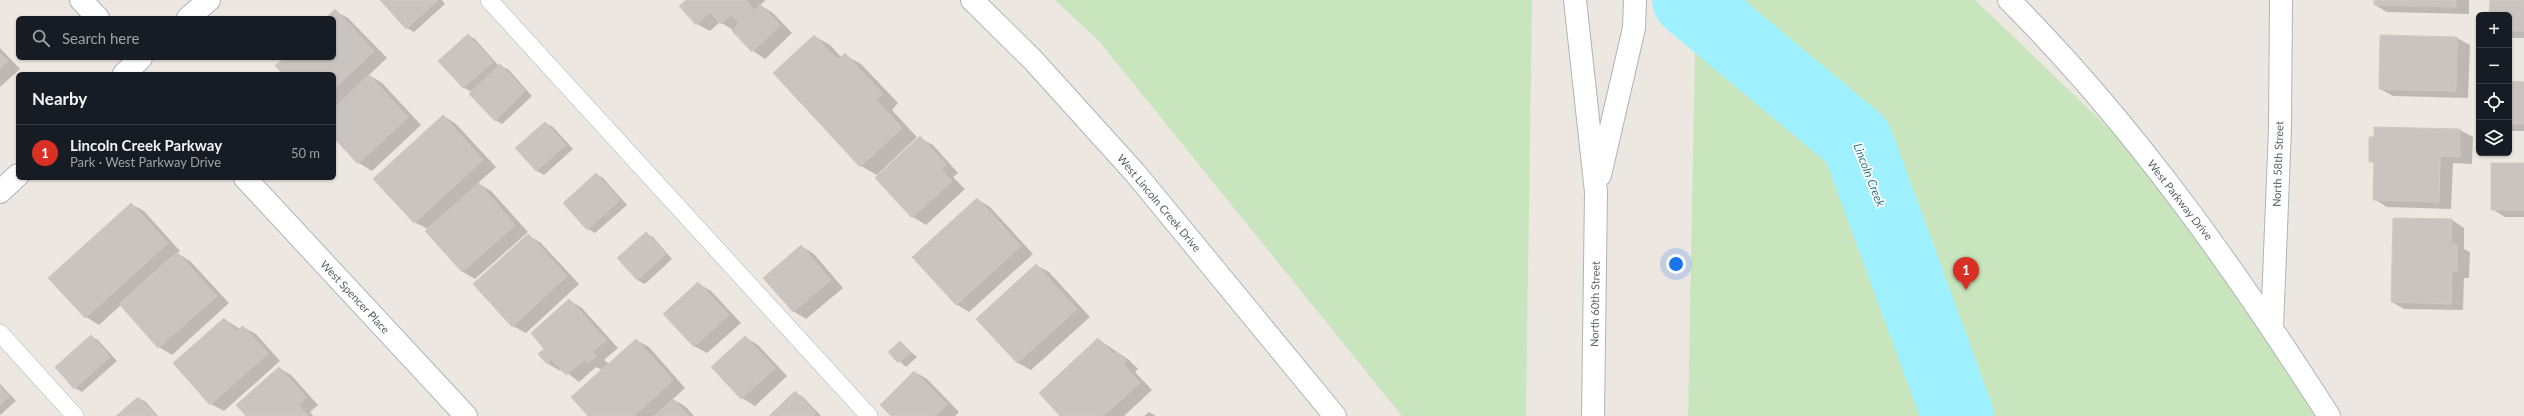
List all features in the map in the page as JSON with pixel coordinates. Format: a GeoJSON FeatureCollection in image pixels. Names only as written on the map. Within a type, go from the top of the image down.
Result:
{"type":"FeatureCollection","features":[{"type":"Feature","properties":{"kind":"street"},"geometry":{"type":"LineString","coordinates":[[82,0],[96,16]]}},
{"type":"Feature","properties":{"kind":"street"},"geometry":{"type":"LineString","coordinates":[[190,16],[209,0]]}},
{"type":"Feature","properties":{"kind":"street","name":"West Lincoln Creek Drive"},"geometry":{"type":"LineString","coordinates":[[972,0],[1033,60],[1136,174],[1335,416]]}},
{"type":"Feature","properties":{"kind":"street","name":"North 60th Street"},"geometry":{"type":"LineString","coordinates":[[1575,0],[1596,192],[1594,416]]}},
{"type":"Feature","properties":{"kind":"street","name":"North 60th Street"},"geometry":{"type":"LineString","coordinates":[[1596,192],[1634,28],[1635,0]]}},
{"type":"Feature","properties":{"kind":"street","name":"West Parkway Drive"},"geometry":{"type":"LineString","coordinates":[[2009,0],[2112,114],[2187,208],[2272,328],[2329,416]]}},
{"type":"Feature","properties":{"kind":"street","name":"North 58th Street"},"geometry":{"type":"LineString","coordinates":[[2272,328],[2280,128],[2281,0]]}},
{"type":"Feature","properties":{"kind":"street"},"geometry":{"type":"LineString","coordinates":[[0,192],[16,177]]}},
{"type":"Feature","properties":{"kind":"street","name":"West Spencer Place"},"geometry":{"type":"LineString","coordinates":[[247,180],[466,416]]}},
{"type":"Feature","properties":{"kind":"lane"},"geometry":{"type":"LineString","coordinates":[[489,0],[869,416]]}},
{"type":"Feature","properties":{"kind":"lane"},"geometry":{"type":"LineString","coordinates":[[0,333],[75,416]]}},
{"type":"Feature","properties":{"kind":"green space"},"geometry":{"type":"Polygon","coordinates":[[[1055,0],[1532,0],[1526,416],[1402,416],[1099,41],[1055,0]]]}},
{"type":"Feature","properties":{"kind":"green space"},"geometry":{"type":"Polygon","coordinates":[[[1696,0],[1975,0],[2146,164],[2336,416],[1688,416],[1696,0]]]}},
{"type":"Feature","properties":{"kind":"building"},"geometry":{"type":"Polygon","coordinates":[[[380,0],[438,0],[406,29],[380,0]]]}},
{"type":"Feature","properties":{"kind":"building"},"geometry":{"type":"Polygon","coordinates":[[[686,0],[746,0],[754,11],[760,4],[780,25],[752,52],[732,31],[739,23],[731,15],[721,24],[710,12],[696,25],[679,6],[686,0]]]}},
{"type":"Feature","properties":{"kind":"building"},"geometry":{"type":"Polygon","coordinates":[[[2374,0],[2456,0],[2456,7],[2374,5],[2374,0]]]}},
{"type":"Feature","properties":{"kind":"building"},"geometry":{"type":"Polygon","coordinates":[[[2490,0],[2524,0],[2524,31],[2512,31],[2512,12],[2489,12],[2490,0]]]}},
{"type":"Feature","properties":{"kind":"building"},"geometry":{"type":"Polygon","coordinates":[[[335,9],[374,51],[336,87],[336,72],[281,72],[275,66],[282,60],[336,60],[336,16],[328,16],[335,9]]]}},
{"type":"Feature","properties":{"kind":"building"},"geometry":{"type":"Polygon","coordinates":[[[468,34],[493,62],[463,88],[438,61],[468,34]]]}},
{"type":"Feature","properties":{"kind":"building"},"geometry":{"type":"Polygon","coordinates":[[[814,35],[838,60],[845,53],[883,94],[876,100],[902,128],[860,167],[773,73],[814,35]]]}},
{"type":"Feature","properties":{"kind":"building"},"geometry":{"type":"Polygon","coordinates":[[[2380,35],[2457,37],[2456,91],[2379,89],[2380,35]]]}},
{"type":"Feature","properties":{"kind":"building"},"geometry":{"type":"Polygon","coordinates":[[[0,53],[8,61],[0,68],[0,53]]]}},
{"type":"Feature","properties":{"kind":"building"},"geometry":{"type":"Polygon","coordinates":[[[500,64],[525,91],[495,121],[469,94],[500,64]]]}},
{"type":"Feature","properties":{"kind":"building"},"geometry":{"type":"Polygon","coordinates":[[[369,75],[408,117],[358,164],[336,140],[336,106],[369,75]]]}},
{"type":"Feature","properties":{"kind":"building"},"geometry":{"type":"Polygon","coordinates":[[[2512,81],[2524,82],[2524,124],[2512,124],[2512,81]]]}},
{"type":"Feature","properties":{"kind":"building"},"geometry":{"type":"Polygon","coordinates":[[[443,115],[483,160],[414,223],[373,179],[443,115]]]}},
{"type":"Feature","properties":{"kind":"building"},"geometry":{"type":"Polygon","coordinates":[[[545,122],[566,145],[536,171],[515,148],[545,122]]]}},
{"type":"Feature","properties":{"kind":"building"},"geometry":{"type":"Polygon","coordinates":[[[2374,127],[2460,129],[2460,157],[2440,156],[2439,202],[2373,200],[2374,162],[2369,162],[2369,137],[2374,137],[2374,127]]]}},
{"type":"Feature","properties":{"kind":"building"},"geometry":{"type":"Polygon","coordinates":[[[920,136],[946,165],[941,169],[952,181],[912,218],[875,178],[920,136]]]}},
{"type":"Feature","properties":{"kind":"building"},"geometry":{"type":"Polygon","coordinates":[[[2491,163],[2524,163],[2524,210],[2491,210],[2491,163]]]}},
{"type":"Feature","properties":{"kind":"building"},"geometry":{"type":"Polygon","coordinates":[[[596,173],[620,200],[587,230],[563,203],[596,173]]]}},
{"type":"Feature","properties":{"kind":"building"},"geometry":{"type":"Polygon","coordinates":[[[479,183],[515,225],[462,272],[425,231],[479,183]]]}},
{"type":"Feature","properties":{"kind":"building"},"geometry":{"type":"Polygon","coordinates":[[[977,198],[1021,246],[956,305],[912,257],[977,198]]]}},
{"type":"Feature","properties":{"kind":"building"},"geometry":{"type":"Polygon","coordinates":[[[131,203],[168,243],[85,318],[48,278],[131,203]]]}},
{"type":"Feature","properties":{"kind":"building"},"geometry":{"type":"Polygon","coordinates":[[[2393,218],[2452,219],[2451,244],[2457,244],[2457,271],[2452,271],[2451,304],[2391,302],[2393,218]]]}},
{"type":"Feature","properties":{"kind":"building"},"geometry":{"type":"Polygon","coordinates":[[[646,232],[666,254],[637,280],[617,258],[646,232]]]}},
{"type":"Feature","properties":{"kind":"building"},"geometry":{"type":"Polygon","coordinates":[[[528,234],[567,276],[512,327],[473,284],[528,234]]]}},
{"type":"Feature","properties":{"kind":"building"},"geometry":{"type":"Polygon","coordinates":[[[801,245],[831,280],[793,312],[763,278],[801,245]]]}},
{"type":"Feature","properties":{"kind":"building"},"geometry":{"type":"Polygon","coordinates":[[[177,252],[217,296],[158,348],[119,304],[177,252]]]}},
{"type":"Feature","properties":{"kind":"building"},"geometry":{"type":"Polygon","coordinates":[[[1036,264],[1077,309],[1017,363],[976,319],[1036,264]]]}},
{"type":"Feature","properties":{"kind":"building"},"geometry":{"type":"Polygon","coordinates":[[[698,282],[729,315],[694,347],[663,314],[698,282]]]}},
{"type":"Feature","properties":{"kind":"building"},"geometry":{"type":"Polygon","coordinates":[[[569,299],[606,340],[592,352],[596,356],[588,363],[585,359],[566,375],[551,359],[547,364],[538,354],[544,349],[531,333],[569,299]]]}},
{"type":"Feature","properties":{"kind":"building"},"geometry":{"type":"Polygon","coordinates":[[[224,318],[236,331],[243,326],[268,353],[210,405],[173,363],[224,318]]]}},
{"type":"Feature","properties":{"kind":"building"},"geometry":{"type":"Polygon","coordinates":[[[91,335],[110,357],[74,389],[55,367],[91,335]]]}},
{"type":"Feature","properties":{"kind":"building"},"geometry":{"type":"Polygon","coordinates":[[[745,336],[775,368],[741,399],[711,367],[745,336]]]}},
{"type":"Feature","properties":{"kind":"building"},"geometry":{"type":"Polygon","coordinates":[[[1098,338],[1113,354],[1116,351],[1126,361],[1123,364],[1140,383],[1103,416],[1060,416],[1039,393],[1098,338]]]}},
{"type":"Feature","properties":{"kind":"building"},"geometry":{"type":"Polygon","coordinates":[[[636,339],[673,380],[634,416],[588,416],[571,397],[636,339]]]}},
{"type":"Feature","properties":{"kind":"building"},"geometry":{"type":"Polygon","coordinates":[[[900,341],[911,352],[898,363],[888,352],[900,341]]]}},
{"type":"Feature","properties":{"kind":"building"},"geometry":{"type":"Polygon","coordinates":[[[279,367],[306,397],[298,405],[308,416],[246,416],[236,405],[279,367]]]}},
{"type":"Feature","properties":{"kind":"building"},"geometry":{"type":"Polygon","coordinates":[[[914,371],[947,404],[935,416],[891,416],[880,405],[914,371]]]}},
{"type":"Feature","properties":{"kind":"building"},"geometry":{"type":"Polygon","coordinates":[[[0,387],[9,397],[0,405],[0,387]]]}},
{"type":"Feature","properties":{"kind":"building"},"geometry":{"type":"Polygon","coordinates":[[[795,391],[816,413],[813,416],[769,416],[795,391]]]}},
{"type":"Feature","properties":{"kind":"building"},"geometry":{"type":"Polygon","coordinates":[[[138,397],[156,416],[116,416],[138,397]]]}},
{"type":"Feature","properties":{"kind":"building"},"geometry":{"type":"Polygon","coordinates":[[[673,399],[689,416],[654,416],[673,399]]]}},
{"type":"Feature","properties":{"kind":"waterway","name":"Lincoln Creek"},"geometry":{"type":"LineString","coordinates":[[1688,0],[1857,141],[1958,416]]}},
{"type":"Feature","properties":{"kind":"place","name":"Lincoln Creek Parkway"},"geometry":{"type":"Point","coordinates":[1966,290]}}]}
